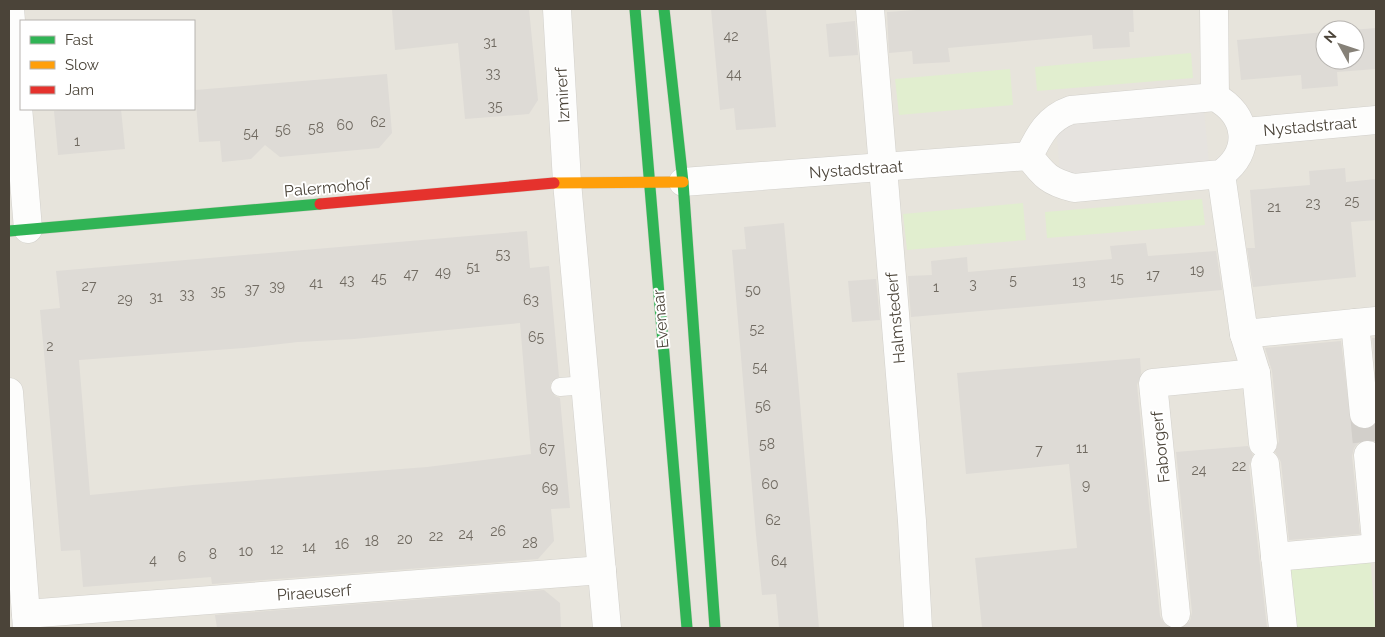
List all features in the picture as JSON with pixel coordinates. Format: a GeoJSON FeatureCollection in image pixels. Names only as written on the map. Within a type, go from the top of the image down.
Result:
{"type":"FeatureCollection","features":[{"type":"Feature","properties":{"kind":"street"},"geometry":{"type":"LineString","coordinates":[[10,9],[18,230]]}},
{"type":"Feature","properties":{"kind":"street","name":"Izmirerf"},"geometry":{"type":"LineString","coordinates":[[557,9],[567,182]]}},
{"type":"Feature","properties":{"kind":"street","name":"Evenaar"},"geometry":{"type":"LineString","coordinates":[[635,9],[648,184],[687,628]]}},
{"type":"Feature","properties":{"kind":"street","name":"Evenaar"},"geometry":{"type":"LineString","coordinates":[[664,9],[682,182],[715,628]]}},
{"type":"Feature","properties":{"kind":"street","name":"Halmstederf"},"geometry":{"type":"LineString","coordinates":[[870,9],[912,521],[918,628]]}},
{"type":"Feature","properties":{"kind":"street"},"geometry":{"type":"LineString","coordinates":[[1214,9],[1214,97],[1071,110],[1058,114],[1047,125],[1029,156],[1043,175],[1056,184],[1074,188],[1221,174],[1244,334],[1256,373],[1283,628]]}},
{"type":"Feature","properties":{"kind":"street","name":"Nystadstraat"},"geometry":{"type":"LineString","coordinates":[[1214,97],[1225,103],[1237,116],[1244,132],[1241,150],[1232,166],[1221,174]]}},
{"type":"Feature","properties":{"kind":"street","name":"Nystadstraat"},"geometry":{"type":"LineString","coordinates":[[1244,132],[1376,120]]}},
{"type":"Feature","properties":{"kind":"street","name":"Nystadstraat"},"geometry":{"type":"LineString","coordinates":[[682,182],[1029,156]]}},
{"type":"Feature","properties":{"kind":"street"},"geometry":{"type":"LineString","coordinates":[[567,182],[572,386],[602,570],[607,628]]}},
{"type":"Feature","properties":{"kind":"street","name":"Palermohof"},"geometry":{"type":"LineString","coordinates":[[18,230],[567,182],[648,184],[682,182]]}},
{"type":"Feature","properties":{"kind":"street"},"geometry":{"type":"LineString","coordinates":[[1244,334],[1366,322],[1364,414]]}},
{"type":"Feature","properties":{"kind":"street","name":"Faborgerf"},"geometry":{"type":"LineString","coordinates":[[1176,614],[1154,383],[1256,373]]}},
{"type":"Feature","properties":{"kind":"street"},"geometry":{"type":"LineString","coordinates":[[9,392],[26,621]]}},
{"type":"Feature","properties":{"kind":"street"},"geometry":{"type":"LineString","coordinates":[[1368,455],[1376,541]]}},
{"type":"Feature","properties":{"kind":"street"},"geometry":{"type":"LineString","coordinates":[[1275,557],[1376,548]]}},
{"type":"Feature","properties":{"kind":"street","name":"Piraeuserf"},"geometry":{"type":"LineString","coordinates":[[26,621],[602,570]]}},
{"type":"Feature","properties":{"kind":"shaded area"},"geometry":{"type":"Polygon","coordinates":[[[9,9],[1376,9],[1376,628],[9,628],[9,9]]]}},
{"type":"Feature","properties":{"kind":"shaded area"},"geometry":{"type":"Polygon","coordinates":[[[1204,110],[1209,163],[1060,175],[1056,123],[1204,110]]]}},
{"type":"Feature","properties":{"kind":"green space"},"geometry":{"type":"Polygon","coordinates":[[[1191,53],[1193,78],[1037,91],[1035,67],[1191,53]]]}},
{"type":"Feature","properties":{"kind":"green space"},"geometry":{"type":"Polygon","coordinates":[[[1010,69],[1013,105],[899,115],[895,79],[1010,69]]]}},
{"type":"Feature","properties":{"kind":"green space"},"geometry":{"type":"Polygon","coordinates":[[[1202,199],[1205,225],[1047,238],[1045,212],[1202,199]]]}},
{"type":"Feature","properties":{"kind":"green space"},"geometry":{"type":"Polygon","coordinates":[[[1023,203],[1026,240],[907,250],[903,214],[1023,203]]]}},
{"type":"Feature","properties":{"kind":"green space"},"geometry":{"type":"Polygon","coordinates":[[[1370,557],[1376,628],[1294,628],[1288,566],[1370,557]]]}},
{"type":"Feature","properties":{"kind":"building"},"geometry":{"type":"Polygon","coordinates":[[[392,9],[529,9],[538,100],[529,114],[465,119],[458,43],[395,50],[392,9]]]}},
{"type":"Feature","properties":{"kind":"building"},"geometry":{"type":"Polygon","coordinates":[[[711,9],[766,9],[776,127],[736,130],[734,108],[720,110],[711,9]]]}},
{"type":"Feature","properties":{"kind":"building"},"geometry":{"type":"Polygon","coordinates":[[[931,9],[1133,9],[1134,32],[1129,32],[1130,47],[1093,49],[1092,35],[948,48],[950,62],[913,64],[912,51],[889,53],[887,12],[931,9]]]}},
{"type":"Feature","properties":{"kind":"building"},"geometry":{"type":"Polygon","coordinates":[[[855,21],[858,55],[829,57],[826,24],[855,21]]]}},
{"type":"Feature","properties":{"kind":"building"},"geometry":{"type":"Polygon","coordinates":[[[1376,28],[1376,69],[1365,70],[1365,29],[1376,28]]]}},
{"type":"Feature","properties":{"kind":"building"},"geometry":{"type":"Polygon","coordinates":[[[1315,33],[1315,70],[1363,70],[1337,72],[1338,86],[1302,89],[1301,75],[1241,80],[1237,40],[1315,33]]]}},
{"type":"Feature","properties":{"kind":"building"},"geometry":{"type":"Polygon","coordinates":[[[387,74],[392,133],[379,148],[280,157],[265,145],[251,159],[222,162],[220,141],[199,142],[195,90],[387,74]]]}},
{"type":"Feature","properties":{"kind":"building"},"geometry":{"type":"Polygon","coordinates":[[[121,110],[125,149],[58,155],[54,111],[121,110]]]}},
{"type":"Feature","properties":{"kind":"building"},"geometry":{"type":"Polygon","coordinates":[[[1345,168],[1346,182],[1376,179],[1376,220],[1351,222],[1356,277],[1253,287],[1247,248],[1255,248],[1250,190],[1310,185],[1309,171],[1345,168]]]}},
{"type":"Feature","properties":{"kind":"building"},"geometry":{"type":"Polygon","coordinates":[[[784,223],[819,628],[779,628],[776,594],[762,595],[756,535],[732,250],[746,249],[744,227],[784,223]]]}},
{"type":"Feature","properties":{"kind":"building"},"geometry":{"type":"Polygon","coordinates":[[[527,231],[530,268],[549,266],[559,377],[551,382],[550,388],[555,396],[560,398],[570,508],[551,509],[554,541],[538,559],[212,584],[211,577],[83,587],[80,550],[61,551],[40,310],[60,308],[56,271],[527,231]],[[520,323],[354,339],[79,360],[90,495],[427,467],[531,454],[520,323]]]}},
{"type":"Feature","properties":{"kind":"building"},"geometry":{"type":"Polygon","coordinates":[[[1146,243],[1148,256],[1216,251],[1222,290],[911,317],[908,276],[932,275],[931,261],[967,257],[968,272],[1112,259],[1110,246],[1146,243]]]}},
{"type":"Feature","properties":{"kind":"building"},"geometry":{"type":"Polygon","coordinates":[[[876,279],[880,320],[852,322],[848,281],[876,279]]]}},
{"type":"Feature","properties":{"kind":"building"},"geometry":{"type":"Polygon","coordinates":[[[1372,338],[1376,338],[1376,379],[1372,338]]]}},
{"type":"Feature","properties":{"kind":"building"},"geometry":{"type":"Polygon","coordinates":[[[1341,341],[1351,423],[1357,428],[1365,430],[1376,423],[1376,442],[1367,439],[1359,442],[1354,448],[1352,456],[1360,534],[1289,540],[1281,462],[1275,452],[1279,441],[1272,371],[1265,348],[1341,341]]]}},
{"type":"Feature","properties":{"kind":"building"},"geometry":{"type":"Polygon","coordinates":[[[1140,358],[1141,373],[1137,385],[1160,616],[1170,628],[982,628],[975,558],[1077,548],[1069,464],[966,474],[957,373],[1140,358]]]}},
{"type":"Feature","properties":{"kind":"building"},"geometry":{"type":"Polygon","coordinates":[[[1248,446],[1253,455],[1249,466],[1267,628],[1181,628],[1190,621],[1192,612],[1176,452],[1248,446]]]}},
{"type":"Feature","properties":{"kind":"building"},"geometry":{"type":"Polygon","coordinates":[[[544,590],[560,603],[561,628],[217,628],[215,615],[544,590]]]}},
{"type":"Feature","properties":{"kind":"tunnel"},"geometry":{"type":"LineString","coordinates":[[1364,414],[1368,455]]}},
{"type":"Feature","properties":{"kind":"traffic: fast"},"geometry":{"type":"LineString","coordinates":[[635,9],[687,628]]}},
{"type":"Feature","properties":{"kind":"traffic: fast"},"geometry":{"type":"LineString","coordinates":[[664,9],[683,182],[715,628]]}},
{"type":"Feature","properties":{"kind":"traffic: fast"},"geometry":{"type":"LineString","coordinates":[[9,231],[320,204]]}},
{"type":"Feature","properties":{"kind":"traffic: slow"},"geometry":{"type":"LineString","coordinates":[[554,183],[683,182]]}},
{"type":"Feature","properties":{"kind":"traffic: jam"},"geometry":{"type":"LineString","coordinates":[[320,204],[554,183]]}}]}
